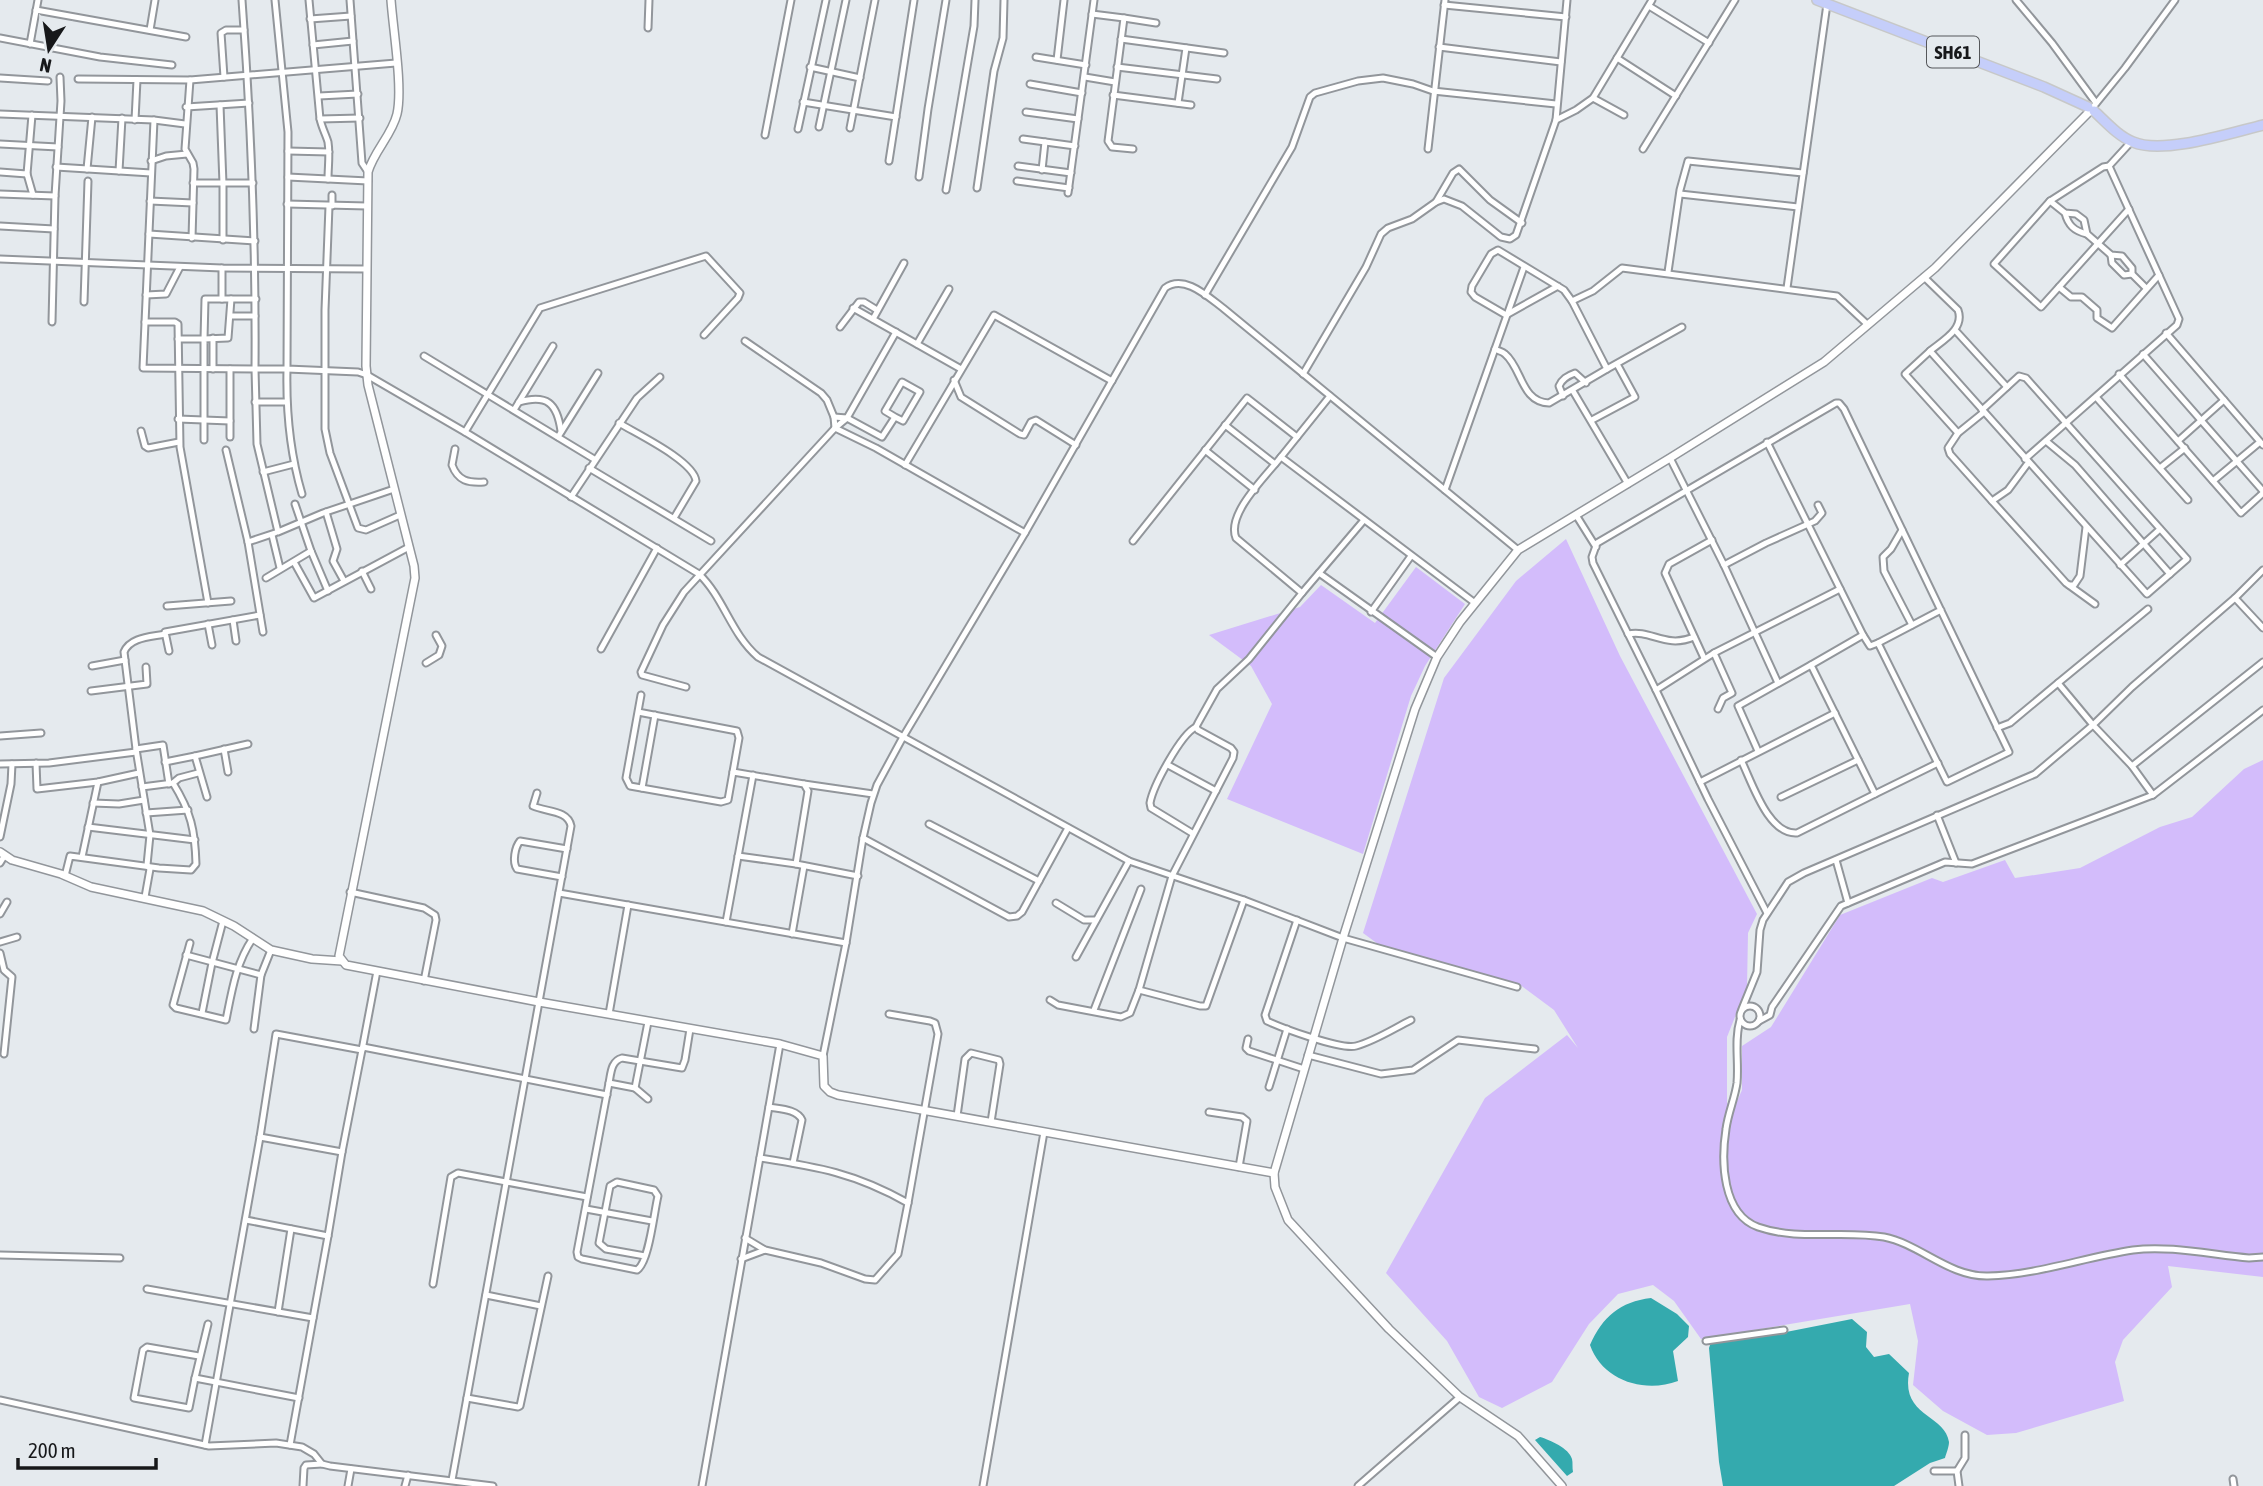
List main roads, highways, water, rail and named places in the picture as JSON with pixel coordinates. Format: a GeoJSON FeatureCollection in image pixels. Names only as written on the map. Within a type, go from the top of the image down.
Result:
{"type":"FeatureCollection","features":[{"type":"Feature","properties":{"kind":"main road","name":"SH61"},"geometry":{"type":"LineString","coordinates":[[1817,0],[2092,108],[2118,133],[2132,142],[2157,147],[2173,145],[2263,125]]}},
{"type":"Feature","properties":{"kind":"water"},"geometry":{"type":"Polygon","coordinates":[[[1651,1298],[1677,1314],[1689,1326],[1688,1337],[1673,1351],[1678,1381],[1665,1385],[1638,1385],[1614,1375],[1596,1357],[1590,1345],[1601,1326],[1614,1312],[1630,1303],[1651,1298]]]}},
{"type":"Feature","properties":{"kind":"water"},"geometry":{"type":"Polygon","coordinates":[[[1852,1319],[1867,1332],[1866,1347],[1874,1357],[1889,1354],[1909,1373],[1908,1387],[1911,1398],[1917,1407],[1946,1433],[1949,1442],[1945,1458],[1930,1463],[1894,1486],[1723,1486],[1709,1348],[1711,1342],[1781,1333],[1852,1319]]]}},
{"type":"Feature","properties":{"kind":"water"},"geometry":{"type":"Polygon","coordinates":[[[1540,1437],[1567,1451],[1572,1459],[1573,1472],[1567,1476],[1535,1440],[1540,1437]]]}}]}
